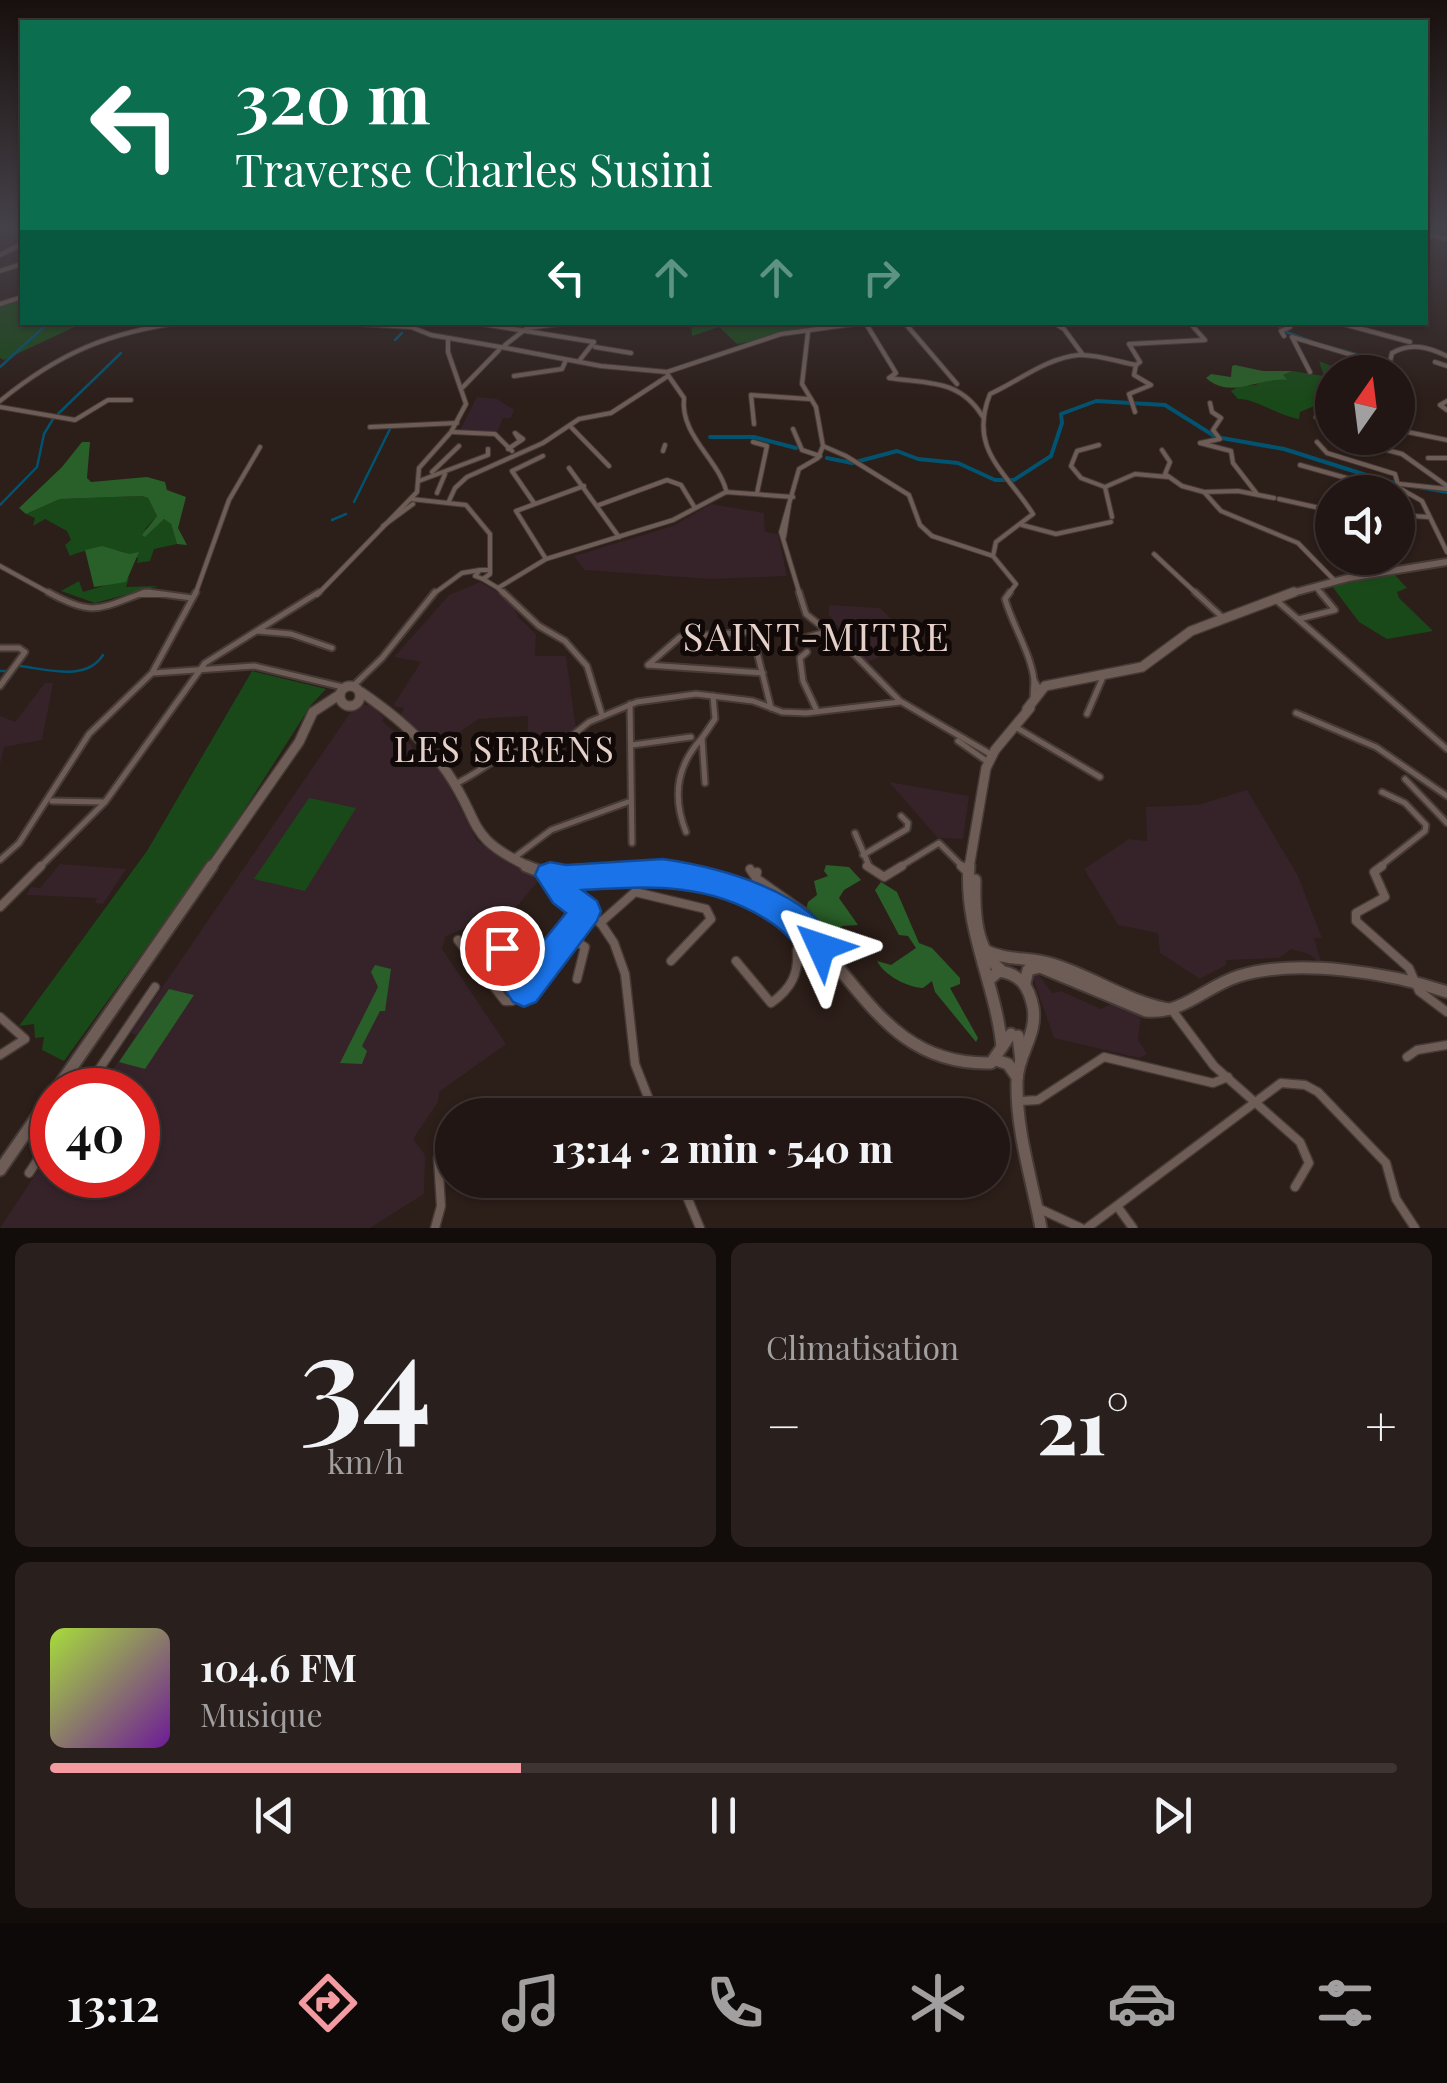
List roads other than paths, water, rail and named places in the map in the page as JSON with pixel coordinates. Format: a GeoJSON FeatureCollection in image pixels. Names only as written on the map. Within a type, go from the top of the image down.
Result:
{"type":"FeatureCollection","features":[{"type":"Feature","properties":{"kind":"street"},"geometry":{"type":"LineString","coordinates":[[1,408],[22,383],[94,340],[159,325]]}},
{"type":"Feature","properties":{"kind":"street"},"geometry":{"type":"LineString","coordinates":[[377,325],[411,327],[500,348],[667,374],[684,398],[689,428],[699,448],[720,469],[726,492]]}},
{"type":"Feature","properties":{"kind":"street"},"geometry":{"type":"LineString","coordinates":[[493,325],[592,341],[594,346]]}},
{"type":"Feature","properties":{"kind":"street"},"geometry":{"type":"LineString","coordinates":[[463,391],[500,348],[524,329],[553,325]]}},
{"type":"Feature","properties":{"kind":"street"},"geometry":{"type":"LineString","coordinates":[[452,502],[463,481],[497,462],[544,444],[579,419],[610,414],[667,374],[743,344],[840,325]]}},
{"type":"Feature","properties":{"kind":"street"},"geometry":{"type":"LineString","coordinates":[[865,325],[896,374],[889,378],[959,386]]}},
{"type":"Feature","properties":{"kind":"street"},"geometry":{"type":"LineString","coordinates":[[907,325],[969,393],[983,416]]}},
{"type":"Feature","properties":{"kind":"street"},"geometry":{"type":"LineString","coordinates":[[1057,325],[1083,355]]}},
{"type":"Feature","properties":{"kind":"street"},"geometry":{"type":"LineString","coordinates":[[1136,412],[1129,394],[1151,385],[1134,375],[1140,362],[1129,344],[1205,340],[1192,325]]}},
{"type":"Feature","properties":{"kind":"street"},"geometry":{"type":"LineString","coordinates":[[1283,333],[1288,325]]}},
{"type":"Feature","properties":{"kind":"street"},"geometry":{"type":"LineString","coordinates":[[1346,325],[1447,354]]}},
{"type":"Feature","properties":{"kind":"street"},"geometry":{"type":"LineString","coordinates":[[808,332],[802,384],[812,400],[824,446],[820,456],[799,469],[784,540],[803,608],[899,702],[990,759]]}},
{"type":"Feature","properties":{"kind":"street"},"geometry":{"type":"LineString","coordinates":[[1310,372],[1292,337],[1389,366],[1392,352],[1404,345],[1447,354]]}},
{"type":"Feature","properties":{"kind":"street"},"geometry":{"type":"LineString","coordinates":[[0,906],[105,802],[197,671],[218,652],[316,597],[383,526],[412,502],[418,492],[419,468],[451,432],[465,407],[448,352],[448,338]]}},
{"type":"Feature","properties":{"kind":"street"},"geometry":{"type":"LineString","coordinates":[[594,346],[631,354]]}},
{"type":"Feature","properties":{"kind":"street"},"geometry":{"type":"LineString","coordinates":[[579,362],[594,346]]}},
{"type":"Feature","properties":{"kind":"street"},"geometry":{"type":"LineString","coordinates":[[993,556],[996,542],[1034,514],[992,462],[980,423],[990,394],[1021,380],[1035,368],[1083,355],[1136,365]]}},
{"type":"Feature","properties":{"kind":"street"},"geometry":{"type":"LineString","coordinates":[[514,376],[562,369],[566,360]]}},
{"type":"Feature","properties":{"kind":"street"},"geometry":{"type":"LineString","coordinates":[[1435,362],[1447,366]]}},
{"type":"Feature","properties":{"kind":"street"},"geometry":{"type":"LineString","coordinates":[[754,424],[751,395],[812,400]]}},
{"type":"Feature","properties":{"kind":"street"},"geometry":{"type":"LineString","coordinates":[[1,408],[75,420],[108,400],[132,400]]}},
{"type":"Feature","properties":{"kind":"street"},"geometry":{"type":"LineString","coordinates":[[1447,401],[1440,405],[1447,410]]}},
{"type":"Feature","properties":{"kind":"street"},"geometry":{"type":"LineString","coordinates":[[1210,403],[1212,412],[1220,418],[1213,430],[1220,437],[1200,443],[1231,450],[1232,463],[1257,494]]}},
{"type":"Feature","properties":{"kind":"street"},"geometry":{"type":"LineString","coordinates":[[370,427],[457,423]]}},
{"type":"Feature","properties":{"kind":"street"},"geometry":{"type":"LineString","coordinates":[[570,426],[609,466]]}},
{"type":"Feature","properties":{"kind":"street"},"geometry":{"type":"LineString","coordinates":[[793,428],[802,450],[820,456]]}},
{"type":"Feature","properties":{"kind":"street"},"geometry":{"type":"LineString","coordinates":[[451,432],[495,434],[510,450],[520,442]]}},
{"type":"Feature","properties":{"kind":"street"},"geometry":{"type":"LineString","coordinates":[[1415,433],[1447,440]]}},
{"type":"Feature","properties":{"kind":"street"},"geometry":{"type":"LineString","coordinates":[[753,442],[767,446],[758,493]]}},
{"type":"Feature","properties":{"kind":"street"},"geometry":{"type":"LineString","coordinates":[[1099,445],[1077,451],[1072,466],[1081,478],[1105,486],[1142,472],[1168,477],[1204,492],[1257,494],[1315,507]]}},
{"type":"Feature","properties":{"kind":"street"},"geometry":{"type":"LineString","coordinates":[[432,472],[459,446]]}},
{"type":"Feature","properties":{"kind":"street"},"geometry":{"type":"LineString","coordinates":[[824,446],[861,461],[876,477],[909,495],[919,524],[928,533],[970,554],[993,556],[1016,584],[1004,599],[1032,664],[1031,703]]}},
{"type":"Feature","properties":{"kind":"street"},"geometry":{"type":"LineString","coordinates":[[0,860],[18,843],[90,734],[152,673],[201,585],[229,500],[260,447]]}},
{"type":"Feature","properties":{"kind":"street"},"geometry":{"type":"LineString","coordinates":[[419,481],[488,455],[488,449]]}},
{"type":"Feature","properties":{"kind":"street"},"geometry":{"type":"LineString","coordinates":[[1162,450],[1170,462],[1165,474],[1168,477]]}},
{"type":"Feature","properties":{"kind":"street"},"geometry":{"type":"LineString","coordinates":[[1333,455],[1395,475]]}},
{"type":"Feature","properties":{"kind":"street"},"geometry":{"type":"LineString","coordinates":[[1403,455],[1447,488]]}},
{"type":"Feature","properties":{"kind":"street"},"geometry":{"type":"LineString","coordinates":[[534,503],[512,471],[543,456]]}},
{"type":"Feature","properties":{"kind":"street"},"geometry":{"type":"LineString","coordinates":[[1428,458],[1447,458]]}},
{"type":"Feature","properties":{"kind":"street"},"geometry":{"type":"LineString","coordinates":[[444,461],[454,470]]}},
{"type":"Feature","properties":{"kind":"street"},"geometry":{"type":"LineString","coordinates":[[1300,464],[1408,495],[1422,504]]}},
{"type":"Feature","properties":{"kind":"street"},"geometry":{"type":"LineString","coordinates":[[570,468],[619,537]]}},
{"type":"Feature","properties":{"kind":"street"},"geometry":{"type":"LineString","coordinates":[[437,493],[445,474]]}},
{"type":"Feature","properties":{"kind":"street"},"geometry":{"type":"LineString","coordinates":[[599,505],[667,480],[680,485],[696,508]]}},
{"type":"Feature","properties":{"kind":"street"},"geometry":{"type":"LineString","coordinates":[[546,559],[516,514],[517,509],[584,486]]}},
{"type":"Feature","properties":{"kind":"street"},"geometry":{"type":"LineString","coordinates":[[1022,525],[1056,534],[1112,520],[1105,486]]}},
{"type":"Feature","properties":{"kind":"street"},"geometry":{"type":"LineString","coordinates":[[1415,487],[1447,488]]}},
{"type":"Feature","properties":{"kind":"street"},"geometry":{"type":"LineString","coordinates":[[418,492],[424,500]]}},
{"type":"Feature","properties":{"kind":"street"},"geometry":{"type":"LineString","coordinates":[[496,586],[546,559],[619,537],[696,508],[726,492],[779,495],[791,501]]}},
{"type":"Feature","properties":{"kind":"street"},"geometry":{"type":"LineString","coordinates":[[1204,492],[1213,506],[1298,543],[1315,555],[1336,582]]}},
{"type":"Feature","properties":{"kind":"street"},"geometry":{"type":"LineString","coordinates":[[1415,496],[1447,552]]}},
{"type":"Feature","properties":{"kind":"street"},"geometry":{"type":"LineString","coordinates":[[412,502],[466,506],[488,530],[483,574]]}},
{"type":"Feature","properties":{"kind":"street"},"geometry":{"type":"LineString","coordinates":[[1415,516],[1428,517]]}},
{"type":"Feature","properties":{"kind":"street"},"geometry":{"type":"LineString","coordinates":[[1154,554],[1222,618]]}},
{"type":"Feature","properties":{"kind":"street"},"geometry":{"type":"LineString","coordinates":[[1040,1228],[1016,1076],[999,1055],[999,1023],[970,912],[977,828],[990,759],[1031,703],[1053,683],[1103,676],[1158,660],[1180,636],[1271,597],[1444,563]]}},
{"type":"Feature","properties":{"kind":"street"},"geometry":{"type":"LineString","coordinates":[[0,567],[81,610],[105,607],[146,592],[192,598]]}},
{"type":"Feature","properties":{"kind":"street"},"geometry":{"type":"LineString","coordinates":[[71,1068],[299,742],[313,712],[347,691],[455,576],[483,574],[539,626],[565,641],[587,666],[602,715]]}},
{"type":"Feature","properties":{"kind":"street"},"geometry":{"type":"LineString","coordinates":[[1299,619],[1335,610],[1316,589]]}},
{"type":"Feature","properties":{"kind":"street"},"geometry":{"type":"LineString","coordinates":[[1271,597],[1447,749]]}},
{"type":"Feature","properties":{"kind":"street"},"geometry":{"type":"LineString","coordinates":[[257,631],[291,634],[332,648]]}},
{"type":"Feature","properties":{"kind":"street"},"geometry":{"type":"LineString","coordinates":[[800,639],[826,632]]}},
{"type":"Feature","properties":{"kind":"street"},"geometry":{"type":"LineString","coordinates":[[764,673],[648,665],[680,636],[750,634],[764,673],[771,708]]}},
{"type":"Feature","properties":{"kind":"street"},"geometry":{"type":"LineString","coordinates":[[0,648],[26,652],[0,686]]}},
{"type":"Feature","properties":{"kind":"street"},"geometry":{"type":"LineString","coordinates":[[807,652],[800,658],[803,681],[817,711]]}},
{"type":"Feature","properties":{"kind":"street"},"geometry":{"type":"LineString","coordinates":[[152,673],[260,667],[347,691],[381,705],[445,769],[481,837],[513,858],[550,875],[663,872],[707,878],[760,899],[812,934]]}},
{"type":"Feature","properties":{"kind":"street"},"geometry":{"type":"LineString","coordinates":[[1087,714],[1103,676]]}},
{"type":"Feature","properties":{"kind":"street"},"geometry":{"type":"LineString","coordinates":[[1034,680],[1041,691]]}},
{"type":"Feature","properties":{"kind":"street"},"geometry":{"type":"LineString","coordinates":[[325,702],[332,691],[347,691]]}},
{"type":"Feature","properties":{"kind":"street"},"geometry":{"type":"LineString","coordinates":[[454,784],[519,746],[552,752],[602,715],[630,704],[696,694],[806,714],[899,702]]}},
{"type":"Feature","properties":{"kind":"street"},"geometry":{"type":"LineString","coordinates":[[686,832],[676,810],[680,764],[714,720],[713,696]]}},
{"type":"Feature","properties":{"kind":"street"},"geometry":{"type":"LineString","coordinates":[[630,704],[628,802],[632,843]]}},
{"type":"Feature","properties":{"kind":"street"},"geometry":{"type":"LineString","coordinates":[[1296,714],[1337,728],[1426,777],[1447,796]]}},
{"type":"Feature","properties":{"kind":"street"},"geometry":{"type":"LineString","coordinates":[[1014,726],[1100,777]]}},
{"type":"Feature","properties":{"kind":"street"},"geometry":{"type":"LineString","coordinates":[[632,745],[691,737]]}},
{"type":"Feature","properties":{"kind":"street"},"geometry":{"type":"LineString","coordinates":[[702,738],[705,784]]}},
{"type":"Feature","properties":{"kind":"street"},"geometry":{"type":"LineString","coordinates":[[1405,779],[1447,823]]}},
{"type":"Feature","properties":{"kind":"street"},"geometry":{"type":"LineString","coordinates":[[1382,792],[1405,803],[1426,825],[1425,830],[1374,872],[1385,897],[1356,913],[1356,920],[1408,968],[1419,991],[1447,1012]]}},
{"type":"Feature","properties":{"kind":"street"},"geometry":{"type":"LineString","coordinates":[[52,801],[105,802]]}},
{"type":"Feature","properties":{"kind":"street"},"geometry":{"type":"LineString","coordinates":[[513,858],[551,830],[628,802]]}},
{"type":"Feature","properties":{"kind":"street"},"geometry":{"type":"LineString","coordinates":[[863,855],[907,829],[908,824],[901,816]]}},
{"type":"Feature","properties":{"kind":"street"},"geometry":{"type":"LineString","coordinates":[[855,833],[873,873],[884,877],[940,843],[972,878],[984,950],[990,964],[1026,983]]}},
{"type":"Feature","properties":{"kind":"street"},"geometry":{"type":"LineString","coordinates":[[754,873],[812,934],[874,1012],[932,1055],[962,1065],[999,1055],[1035,1021],[1026,983],[1028,970],[1040,967],[1146,1011],[1164,1014],[1228,981],[1256,972],[1305,970],[1414,982],[1447,990]]}},
{"type":"Feature","properties":{"kind":"street"},"geometry":{"type":"LineString","coordinates":[[550,875],[600,923],[618,954],[629,1002],[634,1060],[649,1098]]}},
{"type":"Feature","properties":{"kind":"street"},"geometry":{"type":"LineString","coordinates":[[572,877],[568,892],[576,904]]}},
{"type":"Feature","properties":{"kind":"street"},"geometry":{"type":"LineString","coordinates":[[600,923],[635,892],[706,908],[711,918],[671,962]]}},
{"type":"Feature","properties":{"kind":"street"},"geometry":{"type":"LineString","coordinates":[[458,940],[505,1001],[524,991],[586,911]]}},
{"type":"Feature","properties":{"kind":"street"},"geometry":{"type":"LineString","coordinates":[[736,962],[771,1003],[786,994],[797,971],[797,950],[812,934]]}},
{"type":"Feature","properties":{"kind":"street"},"geometry":{"type":"LineString","coordinates":[[568,936],[585,947],[578,978]]}},
{"type":"Feature","properties":{"kind":"street"},"geometry":{"type":"LineString","coordinates":[[500,944],[500,958],[524,991]]}},
{"type":"Feature","properties":{"kind":"street"},"geometry":{"type":"LineString","coordinates":[[984,950],[1005,960],[1045,962],[1146,1005],[1171,1009]]}},
{"type":"Feature","properties":{"kind":"street"},"geometry":{"type":"LineString","coordinates":[[990,979],[1027,960]]}},
{"type":"Feature","properties":{"kind":"street"},"geometry":{"type":"LineString","coordinates":[[100,1068],[155,987]]}},
{"type":"Feature","properties":{"kind":"street"},"geometry":{"type":"LineString","coordinates":[[1171,1009],[1181,1026],[1228,1077],[1306,1151],[1308,1167],[1295,1187]]}},
{"type":"Feature","properties":{"kind":"street"},"geometry":{"type":"LineString","coordinates":[[0,1016],[24,1036],[21,1044],[0,1055]]}},
{"type":"Feature","properties":{"kind":"street"},"geometry":{"type":"LineString","coordinates":[[999,1023],[1020,1034]]}},
{"type":"Feature","properties":{"kind":"street"},"geometry":{"type":"LineString","coordinates":[[1016,1076],[1021,1062],[1020,1034]]}},
{"type":"Feature","properties":{"kind":"street"},"geometry":{"type":"LineString","coordinates":[[1408,1057],[1418,1050],[1447,1045]]}},
{"type":"Feature","properties":{"kind":"street"},"geometry":{"type":"LineString","coordinates":[[1020,1102],[1038,1100],[1104,1057],[1213,1083],[1228,1077]]}},
{"type":"Feature","properties":{"kind":"street"},"geometry":{"type":"LineString","coordinates":[[1038,1208],[1084,1228],[1282,1083],[1305,1085],[1318,1092],[1386,1164],[1396,1199],[1415,1228]]}},
{"type":"Feature","properties":{"kind":"street"},"geometry":{"type":"LineString","coordinates":[[0,1170],[30,1127]]}},
{"type":"Feature","properties":{"kind":"street"},"geometry":{"type":"LineString","coordinates":[[435,1228],[440,1198]]}},
{"type":"Feature","properties":{"kind":"street"},"geometry":{"type":"LineString","coordinates":[[688,1198],[700,1228]]}},
{"type":"Feature","properties":{"kind":"street"},"geometry":{"type":"LineString","coordinates":[[1118,1206],[1133,1228]]}},
{"type":"Feature","properties":{"kind":"waterway"},"geometry":{"type":"LineString","coordinates":[[1277,325],[1282,329]]}},
{"type":"Feature","properties":{"kind":"waterway"},"geometry":{"type":"LineString","coordinates":[[0,367],[44,327]]}},
{"type":"Feature","properties":{"kind":"waterway"},"geometry":{"type":"LineString","coordinates":[[1286,332],[1311,341]]}},
{"type":"Feature","properties":{"kind":"waterway"},"geometry":{"type":"LineString","coordinates":[[395,340],[402,333]]}},
{"type":"Feature","properties":{"kind":"waterway"},"geometry":{"type":"LineString","coordinates":[[1324,345],[1360,355]]}},
{"type":"Feature","properties":{"kind":"waterway"},"geometry":{"type":"LineString","coordinates":[[58,414],[121,353]]}},
{"type":"Feature","properties":{"kind":"waterway"},"geometry":{"type":"LineString","coordinates":[[827,458],[852,463],[897,451],[918,459],[958,463],[995,480],[1014,480],[1051,456],[1062,423],[1061,414],[1096,401],[1165,405],[1216,437],[1284,449],[1385,481],[1447,492]]}},
{"type":"Feature","properties":{"kind":"waterway"},"geometry":{"type":"LineString","coordinates":[[0,505],[37,467],[44,434],[53,419]]}},
{"type":"Feature","properties":{"kind":"waterway"},"geometry":{"type":"LineString","coordinates":[[354,502],[390,429]]}},
{"type":"Feature","properties":{"kind":"waterway"},"geometry":{"type":"LineString","coordinates":[[710,437],[754,437],[796,448]]}},
{"type":"Feature","properties":{"kind":"waterway"},"geometry":{"type":"LineString","coordinates":[[332,520],[346,514]]}},
{"type":"Feature","properties":{"kind":"waterway"},"geometry":{"type":"LineString","coordinates":[[19,666],[76,671],[87,669],[103,655]]}},
{"type":"Feature","properties":{"kind":"waterway"},"geometry":{"type":"LineString","coordinates":[[0,671],[5,671]]}},
{"type":"Feature","properties":{"kind":"district","name":"SAINT-MITRE"},"geometry":{"type":"Point","coordinates":[817,638]}},
{"type":"Feature","properties":{"kind":"district","name":"LES SERENS"},"geometry":{"type":"Point","coordinates":[505,750]}}]}
